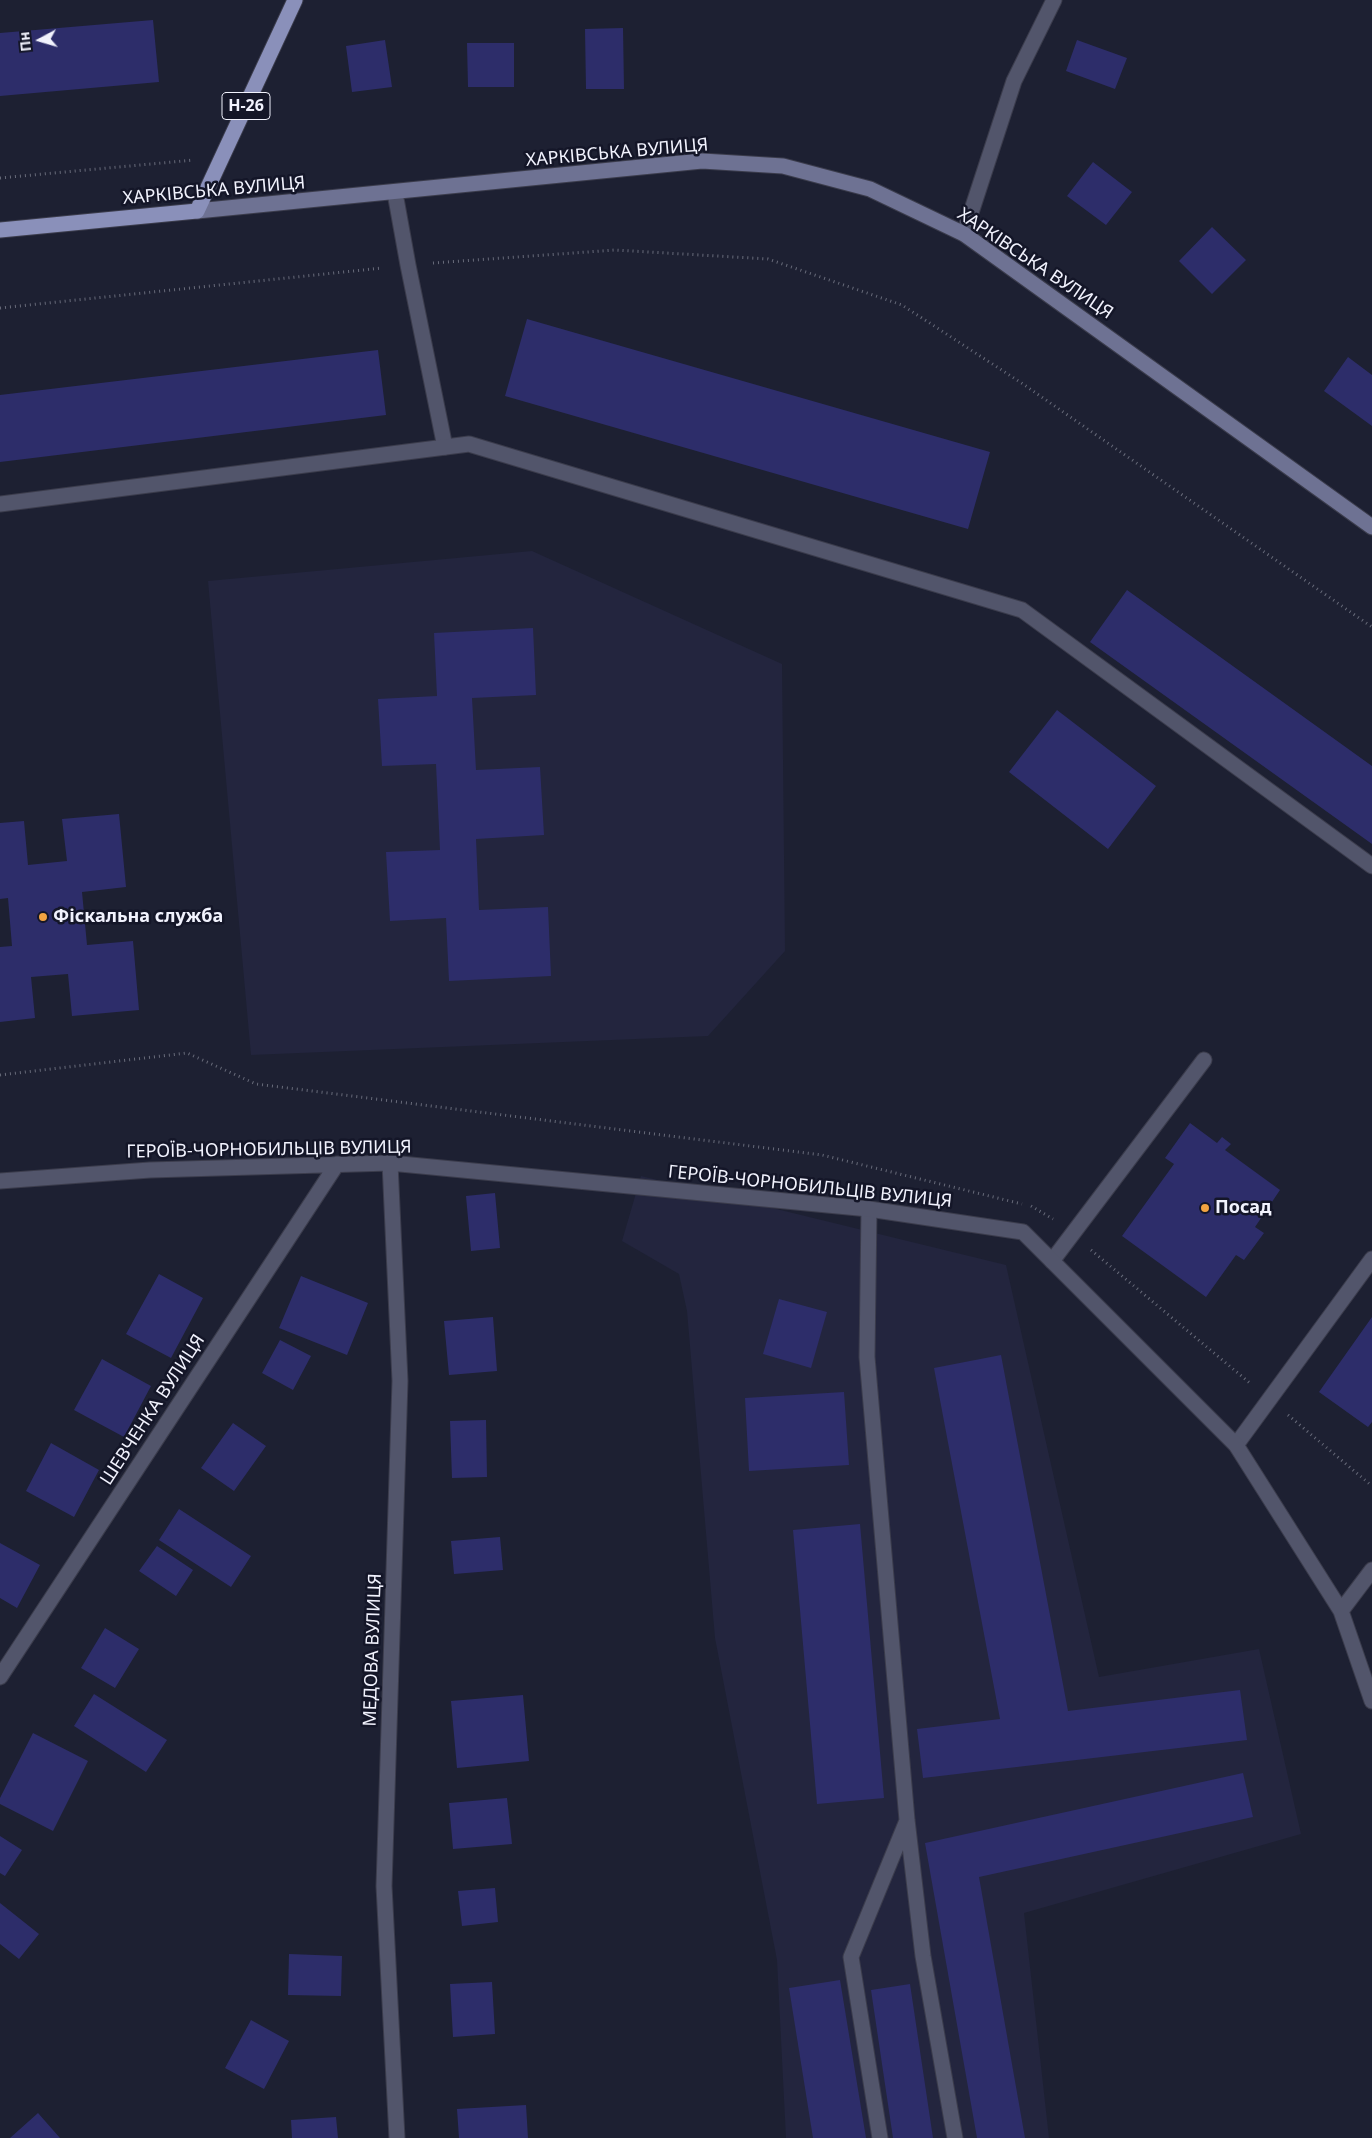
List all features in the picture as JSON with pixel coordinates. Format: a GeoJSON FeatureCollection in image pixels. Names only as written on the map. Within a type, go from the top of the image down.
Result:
{"type":"FeatureCollection","features":[{"type":"Feature","properties":{"kind":"main road","name":"Н-26"},"geometry":{"type":"LineString","coordinates":[[197,212],[295,0]]}},
{"type":"Feature","properties":{"kind":"main road","name":"ХАРКІВСЬКА ВУЛИЦЯ"},"geometry":{"type":"LineString","coordinates":[[0,230],[197,212]]}},
{"type":"Feature","properties":{"kind":"street"},"geometry":{"type":"LineString","coordinates":[[964,234],[1014,81],[1054,0]]}},
{"type":"Feature","properties":{"kind":"street","name":"ХАРКІВСЬКА ВУЛИЦЯ"},"geometry":{"type":"LineString","coordinates":[[197,212],[702,161],[783,166],[870,189],[964,234],[1372,527]]}},
{"type":"Feature","properties":{"kind":"street"},"geometry":{"type":"LineString","coordinates":[[395,193],[445,447]]}},
{"type":"Feature","properties":{"kind":"street"},"geometry":{"type":"LineString","coordinates":[[0,504],[469,444],[1022,610],[1372,866]]}},
{"type":"Feature","properties":{"kind":"street"},"geometry":{"type":"LineString","coordinates":[[1052,1261],[1204,1060]]}},
{"type":"Feature","properties":{"kind":"street","name":"ГЕРОЇВ-ЧОРНОБИЛЬЦІВ ВУЛИЦЯ"},"geometry":{"type":"LineString","coordinates":[[0,1181],[150,1170],[390,1162],[869,1209],[1023,1232],[1236,1444],[1340,1611],[1372,1701]]}},
{"type":"Feature","properties":{"kind":"street","name":"МЕДОВА ВУЛИЦЯ"},"geometry":{"type":"LineString","coordinates":[[390,1162],[400,1381],[384,1886],[397,2138]]}},
{"type":"Feature","properties":{"kind":"street","name":"ШЕВЧЕНКА ВУЛИЦЯ"},"geometry":{"type":"LineString","coordinates":[[0,1676],[337,1164]]}},
{"type":"Feature","properties":{"kind":"street"},"geometry":{"type":"LineString","coordinates":[[869,1209],[867,1356],[907,1820],[923,1956],[955,2138]]}},
{"type":"Feature","properties":{"kind":"street"},"geometry":{"type":"LineString","coordinates":[[1236,1444],[1372,1259]]}},
{"type":"Feature","properties":{"kind":"street"},"geometry":{"type":"LineString","coordinates":[[1340,1611],[1372,1570]]}},
{"type":"Feature","properties":{"kind":"street"},"geometry":{"type":"LineString","coordinates":[[880,2138],[851,1957],[907,1820]]}},
{"type":"Feature","properties":{"kind":"path"},"geometry":{"type":"LineString","coordinates":[[0,178],[222,157]]}},
{"type":"Feature","properties":{"kind":"path"},"geometry":{"type":"LineString","coordinates":[[0,308],[408,265],[615,250],[768,259],[902,305],[1023,384],[1372,627]]}},
{"type":"Feature","properties":{"kind":"shaded area"},"geometry":{"type":"Polygon","coordinates":[[[532,551],[782,664],[785,951],[708,1036],[251,1055],[208,581],[532,551]]]}},
{"type":"Feature","properties":{"kind":"shaded area"},"geometry":{"type":"Polygon","coordinates":[[[641,1176],[1006,1265],[1099,1677],[1259,1649],[1301,1834],[1024,1913],[1049,2138],[786,2138],[777,1960],[715,1638],[687,1311],[679,1274],[622,1241],[641,1176]]]}},
{"type":"Feature","properties":{"kind":"building"},"geometry":{"type":"Polygon","coordinates":[[[153,20],[159,82],[0,96],[0,33],[153,20]]]}},
{"type":"Feature","properties":{"kind":"building"},"geometry":{"type":"Polygon","coordinates":[[[623,28],[624,89],[586,89],[585,29],[623,28]]]}},
{"type":"Feature","properties":{"kind":"building"},"geometry":{"type":"Polygon","coordinates":[[[385,40],[392,87],[352,92],[346,46],[385,40]]]}},
{"type":"Feature","properties":{"kind":"building"},"geometry":{"type":"Polygon","coordinates":[[[1077,40],[1127,58],[1115,89],[1066,71],[1077,40]]]}},
{"type":"Feature","properties":{"kind":"building"},"geometry":{"type":"Polygon","coordinates":[[[467,43],[514,43],[514,87],[468,87],[467,43]]]}},
{"type":"Feature","properties":{"kind":"building"},"geometry":{"type":"Polygon","coordinates":[[[1093,162],[1132,192],[1106,225],[1067,196],[1093,162]]]}},
{"type":"Feature","properties":{"kind":"building"},"geometry":{"type":"Polygon","coordinates":[[[1212,227],[1246,260],[1212,294],[1179,261],[1212,227]]]}},
{"type":"Feature","properties":{"kind":"building"},"geometry":{"type":"Polygon","coordinates":[[[527,319],[990,452],[968,529],[505,396],[527,319]]]}},
{"type":"Feature","properties":{"kind":"building"},"geometry":{"type":"Polygon","coordinates":[[[378,350],[386,415],[0,462],[0,395],[378,350]]]}},
{"type":"Feature","properties":{"kind":"building"},"geometry":{"type":"Polygon","coordinates":[[[1348,357],[1372,375],[1372,426],[1324,391],[1348,357]]]}},
{"type":"Feature","properties":{"kind":"building"},"geometry":{"type":"Polygon","coordinates":[[[1127,590],[1372,766],[1372,844],[1090,642],[1127,590]]]}},
{"type":"Feature","properties":{"kind":"building"},"geometry":{"type":"Polygon","coordinates":[[[533,628],[536,695],[472,698],[476,770],[540,767],[544,835],[476,839],[479,910],[548,907],[551,976],[449,981],[446,918],[390,921],[386,852],[440,850],[436,764],[382,766],[378,699],[437,696],[434,633],[533,628]]]}},
{"type":"Feature","properties":{"kind":"building"},"geometry":{"type":"Polygon","coordinates":[[[1057,710],[1156,786],[1108,849],[1009,772],[1057,710]]]}},
{"type":"Feature","properties":{"kind":"building"},"geometry":{"type":"Polygon","coordinates":[[[119,814],[126,887],[82,892],[87,945],[133,941],[139,1010],[72,1016],[68,974],[31,977],[35,1018],[0,1022],[0,947],[12,946],[8,898],[0,899],[0,823],[24,821],[28,865],[67,861],[62,819],[119,814]]]}},
{"type":"Feature","properties":{"kind":"building","name":"Посад"},"geometry":{"type":"Polygon","coordinates":[[[1190,1123],[1217,1143],[1222,1137],[1231,1144],[1225,1150],[1280,1190],[1255,1227],[1264,1233],[1244,1260],[1236,1255],[1206,1297],[1122,1236],[1174,1164],[1165,1158],[1190,1123]]]}},
{"type":"Feature","properties":{"kind":"building"},"geometry":{"type":"Polygon","coordinates":[[[495,1193],[500,1248],[471,1251],[466,1196],[495,1193]]]}},
{"type":"Feature","properties":{"kind":"building"},"geometry":{"type":"Polygon","coordinates":[[[159,1274],[203,1298],[171,1358],[126,1334],[159,1274]]]}},
{"type":"Feature","properties":{"kind":"building"},"geometry":{"type":"Polygon","coordinates":[[[301,1276],[368,1303],[347,1355],[279,1328],[301,1276]]]}},
{"type":"Feature","properties":{"kind":"building"},"geometry":{"type":"Polygon","coordinates":[[[779,1299],[827,1312],[811,1368],[763,1354],[779,1299]]]}},
{"type":"Feature","properties":{"kind":"building"},"geometry":{"type":"Polygon","coordinates":[[[493,1317],[497,1371],[449,1375],[444,1321],[493,1317]]]}},
{"type":"Feature","properties":{"kind":"building"},"geometry":{"type":"Polygon","coordinates":[[[1372,1317],[1372,1422],[1368,1427],[1319,1392],[1372,1317]]]}},
{"type":"Feature","properties":{"kind":"building"},"geometry":{"type":"Polygon","coordinates":[[[280,1340],[311,1356],[293,1390],[262,1373],[280,1340]]]}},
{"type":"Feature","properties":{"kind":"building"},"geometry":{"type":"Polygon","coordinates":[[[1001,1355],[1068,1711],[1240,1690],[1247,1740],[923,1778],[917,1729],[1000,1719],[934,1368],[1001,1355]]]}},
{"type":"Feature","properties":{"kind":"building"},"geometry":{"type":"Polygon","coordinates":[[[102,1359],[151,1386],[124,1437],[74,1410],[102,1359]]]}},
{"type":"Feature","properties":{"kind":"building"},"geometry":{"type":"Polygon","coordinates":[[[844,1392],[849,1465],[749,1471],[745,1398],[844,1392]]]}},
{"type":"Feature","properties":{"kind":"building"},"geometry":{"type":"Polygon","coordinates":[[[486,1420],[487,1477],[452,1478],[450,1421],[486,1420]]]}},
{"type":"Feature","properties":{"kind":"building"},"geometry":{"type":"Polygon","coordinates":[[[233,1423],[266,1446],[234,1491],[201,1468],[233,1423]]]}},
{"type":"Feature","properties":{"kind":"building"},"geometry":{"type":"Polygon","coordinates":[[[51,1443],[99,1470],[74,1517],[26,1491],[51,1443]]]}},
{"type":"Feature","properties":{"kind":"building"},"geometry":{"type":"Polygon","coordinates":[[[179,1509],[251,1556],[231,1587],[159,1540],[179,1509]]]}},
{"type":"Feature","properties":{"kind":"building"},"geometry":{"type":"Polygon","coordinates":[[[860,1524],[884,1798],[817,1804],[793,1530],[860,1524]]]}},
{"type":"Feature","properties":{"kind":"building"},"geometry":{"type":"Polygon","coordinates":[[[500,1537],[503,1570],[454,1574],[451,1541],[500,1537]]]}},
{"type":"Feature","properties":{"kind":"building"},"geometry":{"type":"Polygon","coordinates":[[[0,1543],[40,1565],[17,1608],[0,1598],[0,1543]]]}},
{"type":"Feature","properties":{"kind":"building"},"geometry":{"type":"Polygon","coordinates":[[[157,1546],[193,1570],[176,1596],[139,1571],[157,1546]]]}},
{"type":"Feature","properties":{"kind":"building"},"geometry":{"type":"Polygon","coordinates":[[[105,1628],[139,1649],[115,1688],[81,1668],[105,1628]]]}},
{"type":"Feature","properties":{"kind":"building"},"geometry":{"type":"Polygon","coordinates":[[[94,1694],[167,1740],[146,1772],[74,1726],[94,1694]]]}},
{"type":"Feature","properties":{"kind":"building"},"geometry":{"type":"Polygon","coordinates":[[[523,1695],[529,1761],[457,1768],[451,1701],[523,1695]]]}},
{"type":"Feature","properties":{"kind":"building"},"geometry":{"type":"Polygon","coordinates":[[[33,1733],[88,1761],[53,1831],[0,1804],[0,1798],[33,1733]]]}},
{"type":"Feature","properties":{"kind":"building"},"geometry":{"type":"Polygon","coordinates":[[[1243,1773],[1253,1817],[979,1877],[1025,2138],[977,2138],[925,1843],[1243,1773]]]}},
{"type":"Feature","properties":{"kind":"building"},"geometry":{"type":"Polygon","coordinates":[[[507,1798],[512,1844],[453,1849],[449,1803],[507,1798]]]}},
{"type":"Feature","properties":{"kind":"building"},"geometry":{"type":"Polygon","coordinates":[[[0,1836],[22,1850],[5,1876],[0,1873],[0,1836]]]}},
{"type":"Feature","properties":{"kind":"building"},"geometry":{"type":"Polygon","coordinates":[[[495,1888],[498,1922],[462,1926],[458,1891],[495,1888]]]}},
{"type":"Feature","properties":{"kind":"building"},"geometry":{"type":"Polygon","coordinates":[[[0,1903],[39,1934],[19,1959],[0,1944],[0,1903]]]}},
{"type":"Feature","properties":{"kind":"building"},"geometry":{"type":"Polygon","coordinates":[[[289,1954],[342,1956],[341,1996],[288,1995],[289,1954]]]}},
{"type":"Feature","properties":{"kind":"building"},"geometry":{"type":"Polygon","coordinates":[[[840,1980],[866,2138],[813,2138],[789,1988],[840,1980]]]}},
{"type":"Feature","properties":{"kind":"building"},"geometry":{"type":"Polygon","coordinates":[[[492,1982],[495,2034],[453,2037],[450,1984],[492,1982]]]}},
{"type":"Feature","properties":{"kind":"building"},"geometry":{"type":"Polygon","coordinates":[[[910,1984],[933,2138],[893,2138],[871,1990],[910,1984]]]}},
{"type":"Feature","properties":{"kind":"building"},"geometry":{"type":"Polygon","coordinates":[[[251,2020],[289,2041],[264,2089],[225,2068],[251,2020]]]}},
{"type":"Feature","properties":{"kind":"building"},"geometry":{"type":"Polygon","coordinates":[[[526,2105],[528,2138],[459,2138],[457,2109],[526,2105]]]}},
{"type":"Feature","properties":{"kind":"building"},"geometry":{"type":"Polygon","coordinates":[[[38,2113],[60,2138],[10,2138],[38,2113]]]}},
{"type":"Feature","properties":{"kind":"building"},"geometry":{"type":"Polygon","coordinates":[[[336,2117],[338,2138],[292,2138],[291,2120],[336,2117]]]}},
{"type":"Feature","properties":{"kind":"place","name":"Фіскальна служба"},"geometry":{"type":"Point","coordinates":[43,917]}},
{"type":"Feature","properties":{"kind":"place","name":"Посад"},"geometry":{"type":"Point","coordinates":[1205,1208]}}]}
